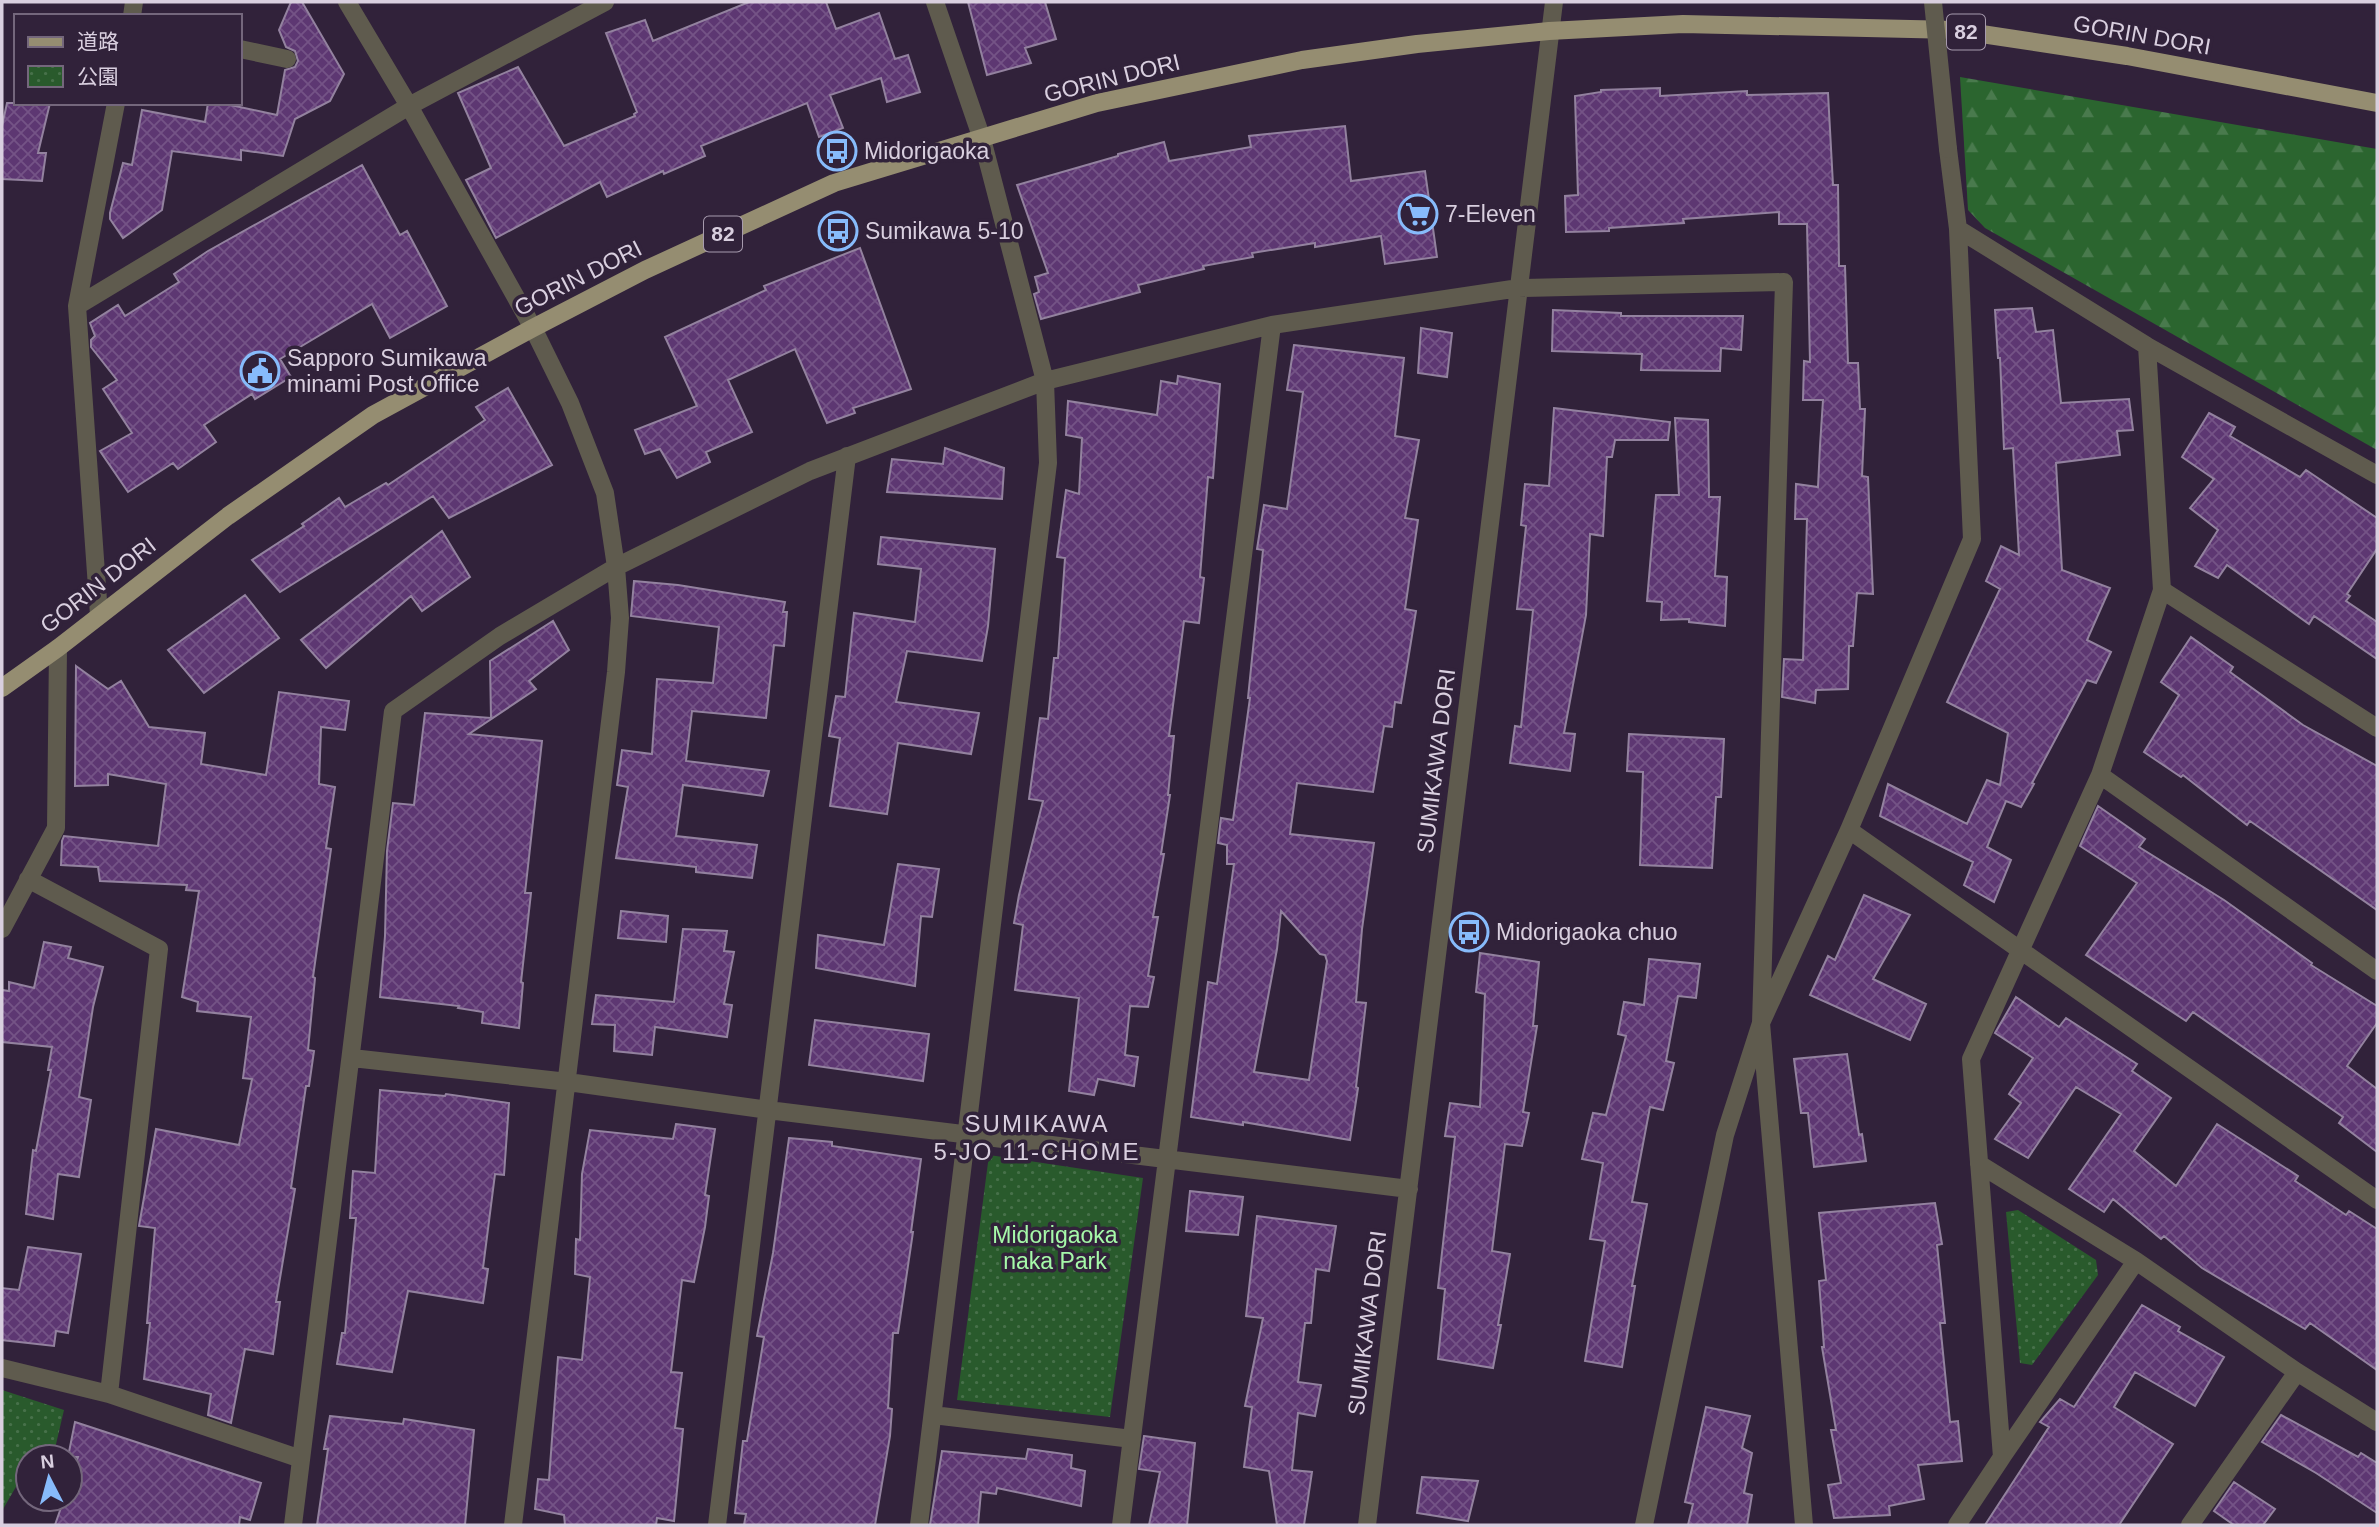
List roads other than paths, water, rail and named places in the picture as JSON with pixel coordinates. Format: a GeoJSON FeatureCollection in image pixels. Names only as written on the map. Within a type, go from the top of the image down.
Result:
{"type":"FeatureCollection","features":[{"type":"Feature","properties":{"kind":"main road","name":"GORIN DORI"},"geometry":{"type":"LineString","coordinates":[[2,688],[228,516],[373,415],[533,327],[645,270],[834,183],[1097,103],[1302,60],[1417,44],[1549,31],[1683,23],[1955,30],[2127,56],[2377,103]]}},
{"type":"Feature","properties":{"kind":"street"},"geometry":{"type":"LineString","coordinates":[[347,2],[409,106],[533,327],[570,402],[605,493],[616,567],[620,618],[616,671],[513,1525]]}},
{"type":"Feature","properties":{"kind":"street"},"geometry":{"type":"LineString","coordinates":[[77,306],[409,106],[606,2]]}},
{"type":"Feature","properties":{"kind":"street"},"geometry":{"type":"LineString","coordinates":[[919,1525],[1048,463],[1045,381],[982,139],[935,2]]}},
{"type":"Feature","properties":{"kind":"street","name":"SUMIKAWA DORI"},"geometry":{"type":"LineString","coordinates":[[1367,1525],[1554,2]]}},
{"type":"Feature","properties":{"kind":"street"},"geometry":{"type":"LineString","coordinates":[[1644,1525],[1726,1135],[1761,1023],[1849,830],[1972,539],[1958,229],[1933,2]]}},
{"type":"Feature","properties":{"kind":"street"},"geometry":{"type":"LineString","coordinates":[[242,49],[287,59]]}},
{"type":"Feature","properties":{"kind":"street"},"geometry":{"type":"LineString","coordinates":[[99,615],[77,306],[116,105]]}},
{"type":"Feature","properties":{"kind":"street"},"geometry":{"type":"LineString","coordinates":[[1958,229],[2147,346],[2377,475]]}},
{"type":"Feature","properties":{"kind":"street"},"geometry":{"type":"LineString","coordinates":[[293,1525],[393,711],[500,636],[616,567],[810,471],[1045,381],[1272,325],[1519,288],[1784,282],[1761,1023],[1804,1525]]}},
{"type":"Feature","properties":{"kind":"street"},"geometry":{"type":"LineString","coordinates":[[1121,1525],[1272,325]]}},
{"type":"Feature","properties":{"kind":"street"},"geometry":{"type":"LineString","coordinates":[[2002,1457],[1971,1059],[2100,775],[2162,590],[2147,346]]}},
{"type":"Feature","properties":{"kind":"street"},"geometry":{"type":"LineString","coordinates":[[717,1525],[847,456]]}},
{"type":"Feature","properties":{"kind":"street"},"geometry":{"type":"LineString","coordinates":[[2162,590],[2377,729]]}},
{"type":"Feature","properties":{"kind":"street"},"geometry":{"type":"LineString","coordinates":[[2,929],[56,828],[58,648]]}},
{"type":"Feature","properties":{"kind":"street"},"geometry":{"type":"LineString","coordinates":[[2100,775],[2377,971]]}},
{"type":"Feature","properties":{"kind":"street"},"geometry":{"type":"LineString","coordinates":[[1849,830],[2377,1200]]}},
{"type":"Feature","properties":{"kind":"street"},"geometry":{"type":"LineString","coordinates":[[28,879],[159,949],[109,1394]]}},
{"type":"Feature","properties":{"kind":"street"},"geometry":{"type":"LineString","coordinates":[[352,1058],[568,1082],[768,1110],[1409,1189]]}},
{"type":"Feature","properties":{"kind":"street"},"geometry":{"type":"LineString","coordinates":[[1979,1164],[2136,1261],[2297,1372],[2377,1423]]}},
{"type":"Feature","properties":{"kind":"street"},"geometry":{"type":"LineString","coordinates":[[1957,1525],[2136,1261]]}},
{"type":"Feature","properties":{"kind":"street"},"geometry":{"type":"LineString","coordinates":[[2,1368],[109,1394],[301,1459]]}},
{"type":"Feature","properties":{"kind":"street"},"geometry":{"type":"LineString","coordinates":[[2190,1525],[2297,1372]]}},
{"type":"Feature","properties":{"kind":"street"},"geometry":{"type":"LineString","coordinates":[[933,1415],[1132,1439]]}},
{"type":"Feature","properties":{"kind":"place","name":"Midorigaoka"},"geometry":{"type":"Point","coordinates":[837,151]}},
{"type":"Feature","properties":{"kind":"place","name":"7-Eleven"},"geometry":{"type":"Point","coordinates":[1418,214]}},
{"type":"Feature","properties":{"kind":"place","name":"Sumikawa 5-10"},"geometry":{"type":"Point","coordinates":[838,231]}},
{"type":"Feature","properties":{"kind":"place","name":"Sapporo Sumikawa minami Post Office"},"geometry":{"type":"Point","coordinates":[260,371]}},
{"type":"Feature","properties":{"kind":"place","name":"Midorigaoka chuo"},"geometry":{"type":"Point","coordinates":[1469,932]}},
{"type":"Feature","properties":{"kind":"district","name":"SUMIKAWA 5-JO 11-CHOME"},"geometry":{"type":"Point","coordinates":[1037,1138]}},
{"type":"Feature","properties":{"kind":"park label","name":"Midorigaoka naka Park"},"geometry":{"type":"Point","coordinates":[1055,1248]}}]}
